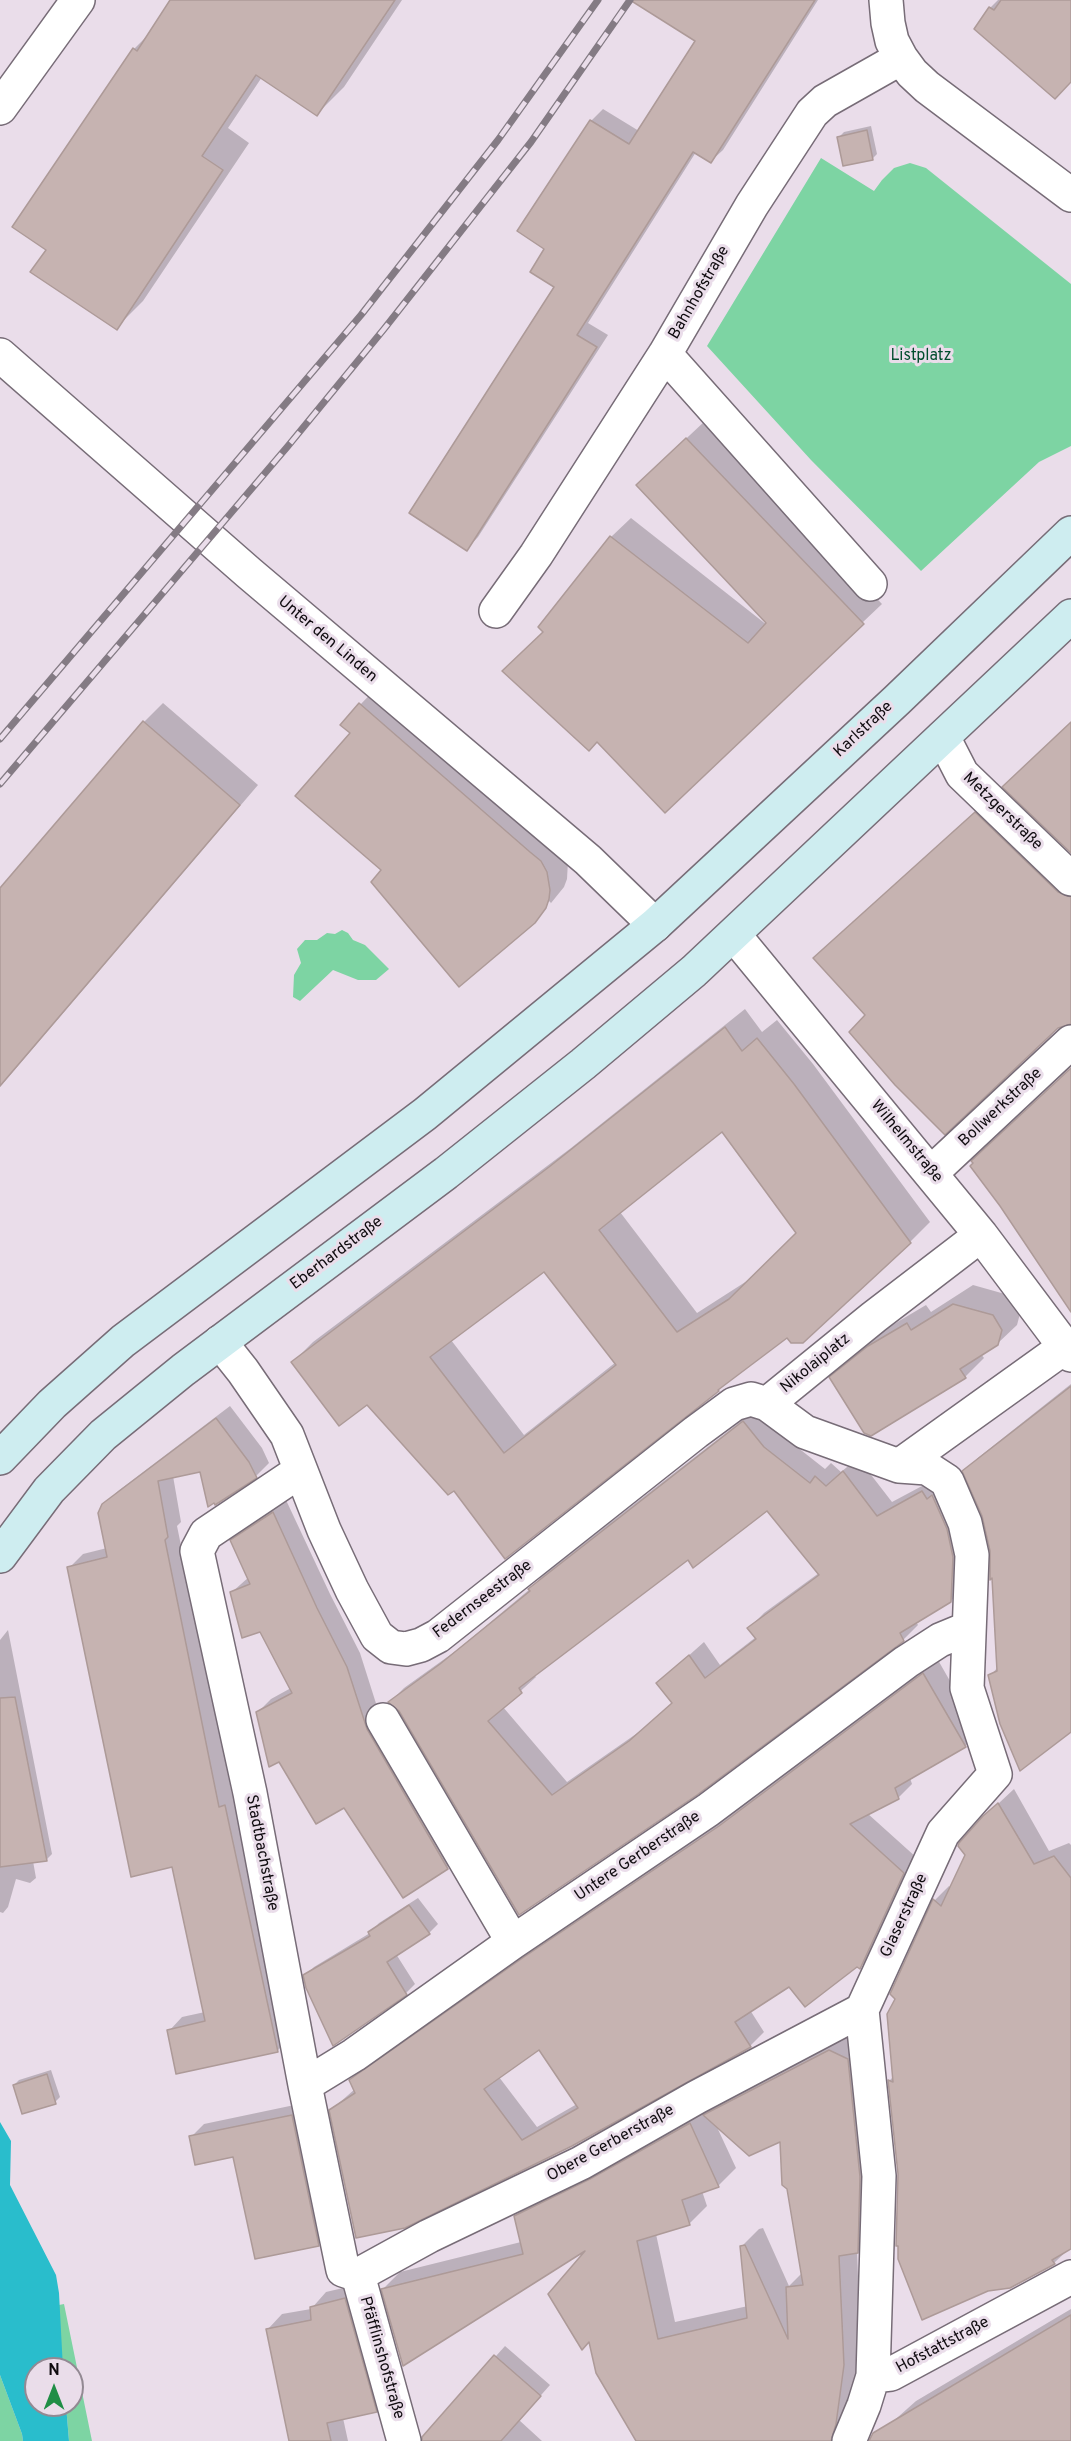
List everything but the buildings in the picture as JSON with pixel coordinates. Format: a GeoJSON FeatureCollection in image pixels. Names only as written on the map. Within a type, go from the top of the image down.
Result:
{"type":"FeatureCollection","features":[{"type":"Feature","properties":{"kind":"main road","name":"Karlstraße"},"geometry":{"type":"LineString","coordinates":[[655,925],[897,700],[1071,533]]}},
{"type":"Feature","properties":{"kind":"main road"},"geometry":{"type":"LineString","coordinates":[[734,935],[1071,616]]}},
{"type":"Feature","properties":{"kind":"main road"},"geometry":{"type":"LineString","coordinates":[[0,1458],[52,1404],[123,1341],[417,1120],[655,925]]}},
{"type":"Feature","properties":{"kind":"main road","name":"Eberhardstraße"},"geometry":{"type":"LineString","coordinates":[[0,1556],[49,1490],[103,1435],[220,1342],[446,1173],[584,1064],[734,935]]}},
{"type":"Feature","properties":{"kind":"street"},"geometry":{"type":"LineString","coordinates":[[0,108],[78,0]]}},
{"type":"Feature","properties":{"kind":"street"},"geometry":{"type":"LineString","coordinates":[[886,0],[892,41],[901,58],[927,87],[1071,195]]}},
{"type":"Feature","properties":{"kind":"street","name":"Bahnhofstraße"},"geometry":{"type":"LineString","coordinates":[[496,611],[536,555],[665,354],[752,205],[812,113],[825,101],[901,58]]}},
{"type":"Feature","properties":{"kind":"street"},"geometry":{"type":"LineString","coordinates":[[665,354],[870,584]]}},
{"type":"Feature","properties":{"kind":"street","name":"Unter den Linden"},"geometry":{"type":"LineString","coordinates":[[0,355],[249,573],[588,860],[655,925]]}},
{"type":"Feature","properties":{"kind":"street","name":"Metzgerstraße"},"geometry":{"type":"LineString","coordinates":[[944,737],[962,774],[1071,879]]}},
{"type":"Feature","properties":{"kind":"street","name":"Wilhelmstraße"},"geometry":{"type":"LineString","coordinates":[[734,935],[981,1235],[1068,1351]]}},
{"type":"Feature","properties":{"kind":"street","name":"Bollwerkstraße"},"geometry":{"type":"LineString","coordinates":[[931,1173],[1071,1042]]}},
{"type":"Feature","properties":{"kind":"street","name":"Nikolaiplatz"},"geometry":{"type":"LineString","coordinates":[[947,1481],[927,1468],[899,1466],[805,1432],[767,1404],[874,1317],[981,1235]]}},
{"type":"Feature","properties":{"kind":"street","name":"Federnseestraße"},"geometry":{"type":"LineString","coordinates":[[220,1342],[287,1435],[341,1567],[377,1636],[391,1647],[406,1648],[421,1645],[438,1636],[734,1404],[751,1399],[767,1404]]}},
{"type":"Feature","properties":{"kind":"street"},"geometry":{"type":"LineString","coordinates":[[899,1466],[1068,1351]]}},
{"type":"Feature","properties":{"kind":"street","name":"Stadtbachstraße"},"geometry":{"type":"LineString","coordinates":[[300,1471],[206,1534],[197,1551],[250,1793],[305,2085],[343,2270],[358,2275]]}},
{"type":"Feature","properties":{"kind":"street","name":"Glaserstraße"},"geometry":{"type":"LineString","coordinates":[[862,2010],[943,1833],[995,1774],[968,1688],[972,1556],[965,1523],[947,1481]]}},
{"type":"Feature","properties":{"kind":"street","name":"Untere Gerberstraße"},"geometry":{"type":"LineString","coordinates":[[305,2085],[354,2055],[513,1941],[708,1810],[906,1662],[940,1640],[969,1628]]}},
{"type":"Feature","properties":{"kind":"street"},"geometry":{"type":"LineString","coordinates":[[383,1720],[513,1941]]}},
{"type":"Feature","properties":{"kind":"street"},"geometry":{"type":"LineString","coordinates":[[849,2441],[873,2376],[879,2176],[862,2010]]}},
{"type":"Feature","properties":{"kind":"street","name":"Obere Gerberstraße"},"geometry":{"type":"LineString","coordinates":[[358,2275],[429,2236],[581,2163],[697,2097],[862,2010]]}},
{"type":"Feature","properties":{"kind":"street","name":"Pfäfflinshofstraße"},"geometry":{"type":"LineString","coordinates":[[358,2275],[404,2441]]}},
{"type":"Feature","properties":{"kind":"street","name":"Hofstattstraße"},"geometry":{"type":"LineString","coordinates":[[873,2376],[891,2374],[1071,2277]]}},
{"type":"Feature","properties":{"kind":"green space","name":"Listplatz"},"geometry":{"type":"Polygon","coordinates":[[[821,158],[874,191],[894,168],[910,163],[926,168],[1071,284],[1071,446],[1039,462],[921,571],[811,460],[707,346],[821,158]]]}},
{"type":"Feature","properties":{"kind":"green space"},"geometry":{"type":"Polygon","coordinates":[[[342,930],[348,933],[353,940],[365,945],[389,969],[376,980],[358,980],[333,970],[300,1001],[293,997],[294,975],[301,963],[297,949],[305,940],[317,940],[327,933],[335,934],[342,930]]]}},
{"type":"Feature","properties":{"kind":"green space"},"geometry":{"type":"Polygon","coordinates":[[[64,2304],[75,2357],[62,2357],[59,2305],[64,2304]]]}},
{"type":"Feature","properties":{"kind":"green space"},"geometry":{"type":"Polygon","coordinates":[[[0,2375],[22,2434],[23,2441],[0,2441],[0,2375]]]}},
{"type":"Feature","properties":{"kind":"green space"},"geometry":{"type":"Polygon","coordinates":[[[84,2402],[92,2441],[69,2441],[67,2417],[84,2417],[84,2402]]]}},
{"type":"Feature","properties":{"kind":"water"},"geometry":{"type":"Polygon","coordinates":[[[0,2122],[11,2141],[10,2185],[56,2275],[59,2293],[62,2357],[24,2357],[24,2417],[67,2417],[69,2441],[23,2441],[0,2375],[0,2122]]]}},
{"type":"Feature","properties":{"kind":"railway"},"geometry":{"type":"LineString","coordinates":[[0,739],[361,315],[498,140],[598,0]]}},
{"type":"Feature","properties":{"kind":"railway"},"geometry":{"type":"LineString","coordinates":[[0,784],[288,446],[384,329],[531,142],[630,0]]}}]}
